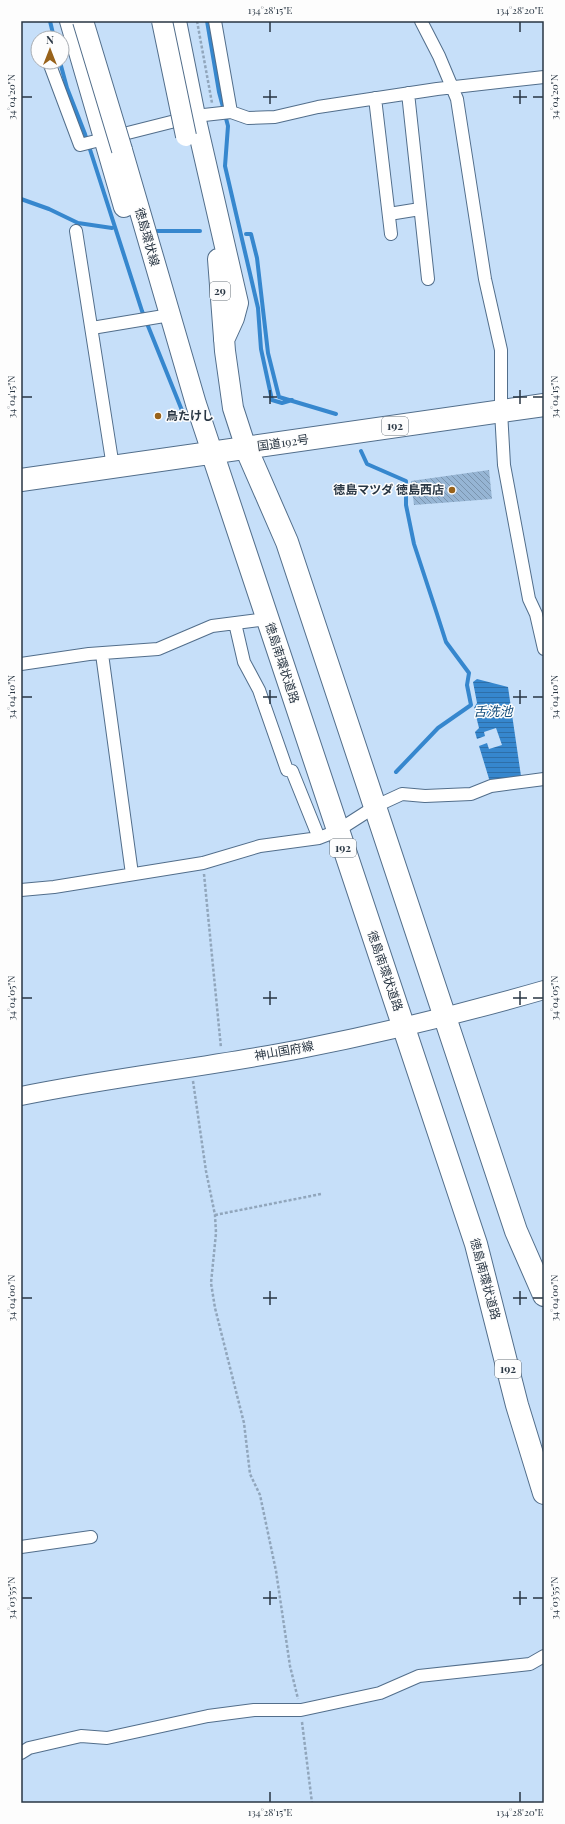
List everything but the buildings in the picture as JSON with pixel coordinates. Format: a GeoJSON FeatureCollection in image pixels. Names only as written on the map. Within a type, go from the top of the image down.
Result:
{"type":"FeatureCollection","features":[{"type":"Feature","properties":{"kind":"highway","name":"国道192号"},"geometry":{"type":"LineString","coordinates":[[21,480],[544,405]]}},
{"type":"Feature","properties":{"kind":"highway"},"geometry":{"type":"LineString","coordinates":[[246,448],[287,542],[516,1231],[544,1295]]}},
{"type":"Feature","properties":{"kind":"highway","name":"徳島南環状道路"},"geometry":{"type":"LineString","coordinates":[[212,452],[267,619],[328,834],[403,1026],[476,1244],[517,1405],[544,1493]]}},
{"type":"Feature","properties":{"kind":"main road"},"geometry":{"type":"LineString","coordinates":[[70,21],[93,142],[153,290],[170,315]]}},
{"type":"Feature","properties":{"kind":"main road","name":"徳島環状線"},"geometry":{"type":"LineString","coordinates":[[83,21],[196,404],[212,452]]}},
{"type":"Feature","properties":{"kind":"main road","name":"29"},"geometry":{"type":"LineString","coordinates":[[162,21],[186,136],[218,260],[224,340],[233,408],[246,448]]}},
{"type":"Feature","properties":{"kind":"main road"},"geometry":{"type":"LineString","coordinates":[[176,21],[217,114],[238,303],[234,318],[224,340]]}},
{"type":"Feature","properties":{"kind":"main road","name":"神山国府線"},"geometry":{"type":"LineString","coordinates":[[21,1096],[78,1084],[300,1049],[444,1017],[544,990]]}},
{"type":"Feature","properties":{"kind":"street"},"geometry":{"type":"LineString","coordinates":[[214,21],[217,114]]}},
{"type":"Feature","properties":{"kind":"street"},"geometry":{"type":"LineString","coordinates":[[421,21],[439,56],[457,99],[485,279],[501,350],[501,411],[504,465],[522,553],[529,599],[536,614],[544,649]]}},
{"type":"Feature","properties":{"kind":"street"},"geometry":{"type":"LineString","coordinates":[[52,70],[80,145],[217,114],[248,118],[275,117],[318,107],[408,93],[544,78]]}},
{"type":"Feature","properties":{"kind":"street"},"geometry":{"type":"LineString","coordinates":[[408,93],[428,279]]}},
{"type":"Feature","properties":{"kind":"street"},"geometry":{"type":"LineString","coordinates":[[375,98],[391,234]]}},
{"type":"Feature","properties":{"kind":"street"},"geometry":{"type":"LineString","coordinates":[[389,214],[420,209]]}},
{"type":"Feature","properties":{"kind":"street"},"geometry":{"type":"LineString","coordinates":[[76,231],[113,467]]}},
{"type":"Feature","properties":{"kind":"street"},"geometry":{"type":"LineString","coordinates":[[92,328],[170,315]]}},
{"type":"Feature","properties":{"kind":"street"},"geometry":{"type":"LineString","coordinates":[[21,664],[102,654],[158,650],[212,626],[267,619]]}},
{"type":"Feature","properties":{"kind":"street"},"geometry":{"type":"LineString","coordinates":[[235,623],[244,662],[259,690],[287,770],[292,771],[328,834]]}},
{"type":"Feature","properties":{"kind":"street"},"geometry":{"type":"LineString","coordinates":[[102,654],[132,874]]}},
{"type":"Feature","properties":{"kind":"street"},"geometry":{"type":"LineString","coordinates":[[21,890],[54,887],[203,863],[260,846],[328,834],[376,806],[402,794],[425,796],[470,794],[491,786],[544,779]]}},
{"type":"Feature","properties":{"kind":"street"},"geometry":{"type":"LineString","coordinates":[[21,1547],[91,1537]]}},
{"type":"Feature","properties":{"kind":"street"},"geometry":{"type":"LineString","coordinates":[[21,1753],[29,1748],[81,1736],[107,1738],[208,1716],[254,1710],[301,1710],[380,1693],[419,1676],[530,1664],[544,1656]]}},
{"type":"Feature","properties":{"kind":"path"},"geometry":{"type":"LineString","coordinates":[[197,21],[217,114]]}},
{"type":"Feature","properties":{"kind":"path"},"geometry":{"type":"LineString","coordinates":[[203,863],[222,1061]]}},
{"type":"Feature","properties":{"kind":"path"},"geometry":{"type":"LineString","coordinates":[[192,1066],[206,1171],[215,1215],[216,1233],[211,1283],[215,1308],[244,1423],[250,1474],[260,1495],[276,1571],[290,1666],[301,1710],[312,1803]]}},
{"type":"Feature","properties":{"kind":"path"},"geometry":{"type":"LineString","coordinates":[[215,1215],[321,1194]]}},
{"type":"Feature","properties":{"kind":"water","name":"舌洗池"},"geometry":{"type":"Polygon","coordinates":[[[477,679],[508,687],[521,776],[490,782],[479,746],[487,743],[489,749],[502,745],[496,728],[484,732],[485,736],[477,739],[475,732],[479,728],[474,708],[477,703],[473,682],[477,679]]]}},
{"type":"Feature","properties":{"kind":"waterway"},"geometry":{"type":"LineString","coordinates":[[50,21],[52,30]]}},
{"type":"Feature","properties":{"kind":"waterway"},"geometry":{"type":"LineString","coordinates":[[207,21],[219,92],[228,126],[225,166],[258,308],[261,349],[272,400],[282,403],[292,400]]}},
{"type":"Feature","properties":{"kind":"waterway"},"geometry":{"type":"LineString","coordinates":[[62,70],[67,88],[85,134],[142,311],[183,413]]}},
{"type":"Feature","properties":{"kind":"waterway"},"geometry":{"type":"LineString","coordinates":[[21,199],[49,209],[78,223],[112,228]]}},
{"type":"Feature","properties":{"kind":"waterway"},"geometry":{"type":"LineString","coordinates":[[157,231],[200,231]]}},
{"type":"Feature","properties":{"kind":"waterway"},"geometry":{"type":"LineString","coordinates":[[246,234],[251,234],[257,258],[268,353],[279,397],[336,414]]}},
{"type":"Feature","properties":{"kind":"waterway"},"geometry":{"type":"LineString","coordinates":[[361,451],[367,464],[406,481],[406,505],[414,544],[446,642],[469,673],[467,685],[471,705],[438,728],[396,772]]}},
{"type":"Feature","properties":{"kind":"place","name":"鳥たけし"},"geometry":{"type":"Point","coordinates":[158,416]}},
{"type":"Feature","properties":{"kind":"place","name":"徳島マツダ 徳島西店"},"geometry":{"type":"Point","coordinates":[452,490]}}]}
